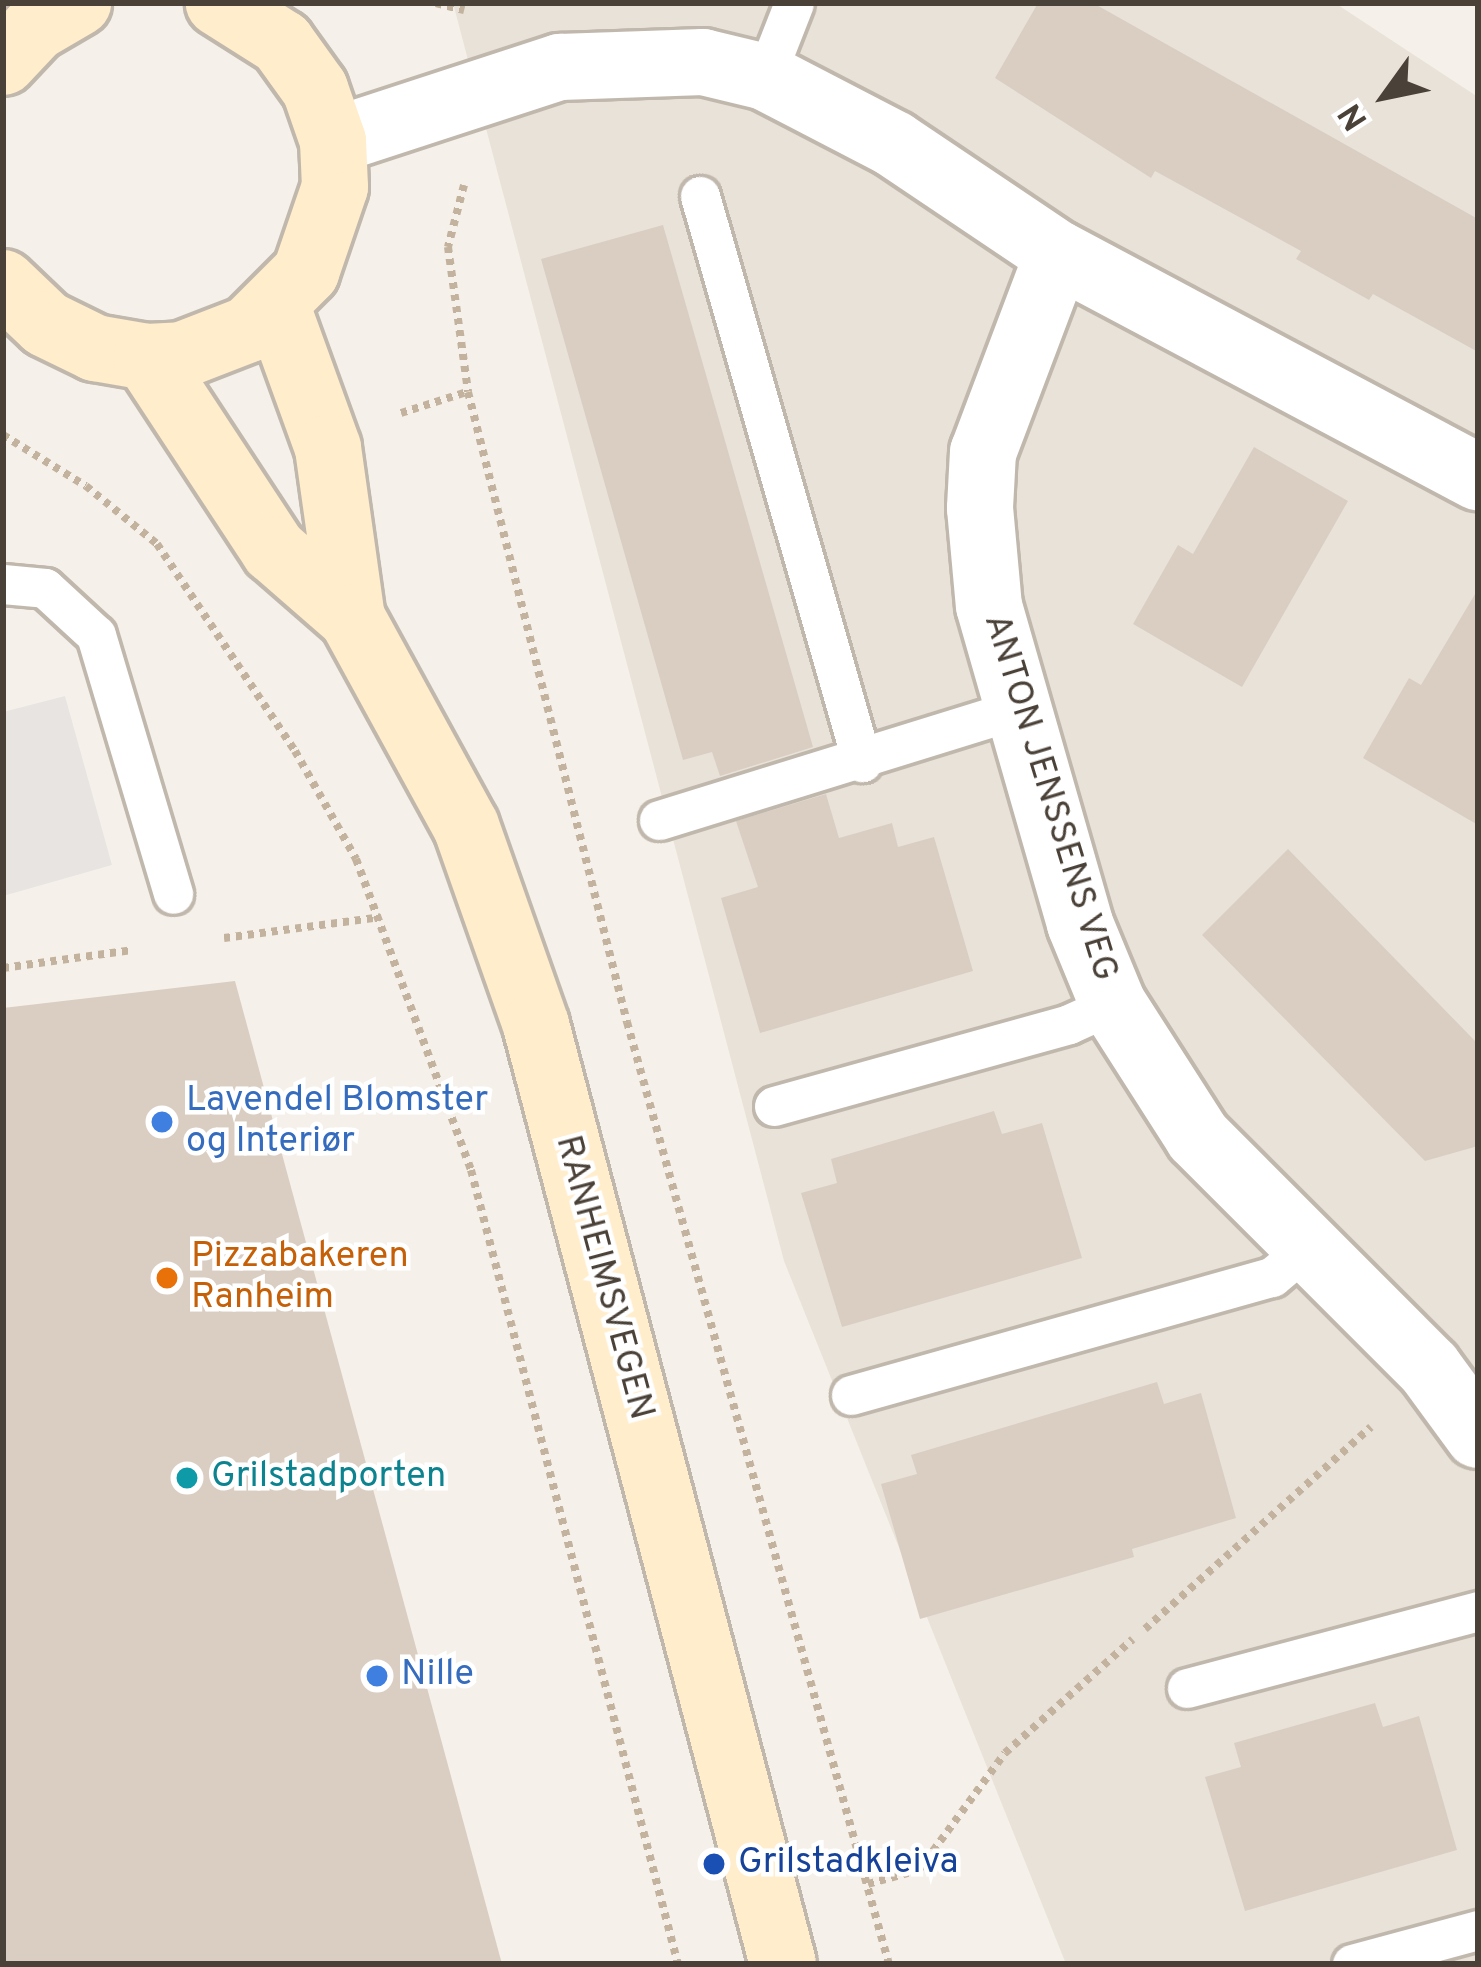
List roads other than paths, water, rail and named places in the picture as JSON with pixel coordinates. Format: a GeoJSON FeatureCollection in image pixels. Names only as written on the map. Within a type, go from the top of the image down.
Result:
{"type":"FeatureCollection","features":[{"type":"Feature","properties":{"kind":"street"},"geometry":{"type":"LineString","coordinates":[[4,287],[62,332],[147,357],[217,345],[277,307],[325,231],[333,142],[315,89],[282,44],[219,3]]}},
{"type":"Feature","properties":{"kind":"street"},"geometry":{"type":"LineString","coordinates":[[333,142],[560,67],[704,62],[765,77],[894,144],[1058,254],[1478,477]]}},
{"type":"Feature","properties":{"kind":"street","name":"ANTON JENSSENS VEG"},"geometry":{"type":"LineString","coordinates":[[1058,254],[982,452],[988,606],[1080,924],[1113,1004],[1198,1137],[1429,1368],[1478,1435]]}},
{"type":"Feature","properties":{"kind":"street","name":"RANHEIMSVEGEN"},"geometry":{"type":"LineString","coordinates":[[277,307],[328,448],[352,619]]}},
{"type":"Feature","properties":{"kind":"street","name":"RANHEIMSVEGEN"},"geometry":{"type":"LineString","coordinates":[[147,357],[274,550],[352,619],[466,826],[536,1025],[783,1964]]}},
{"type":"Feature","properties":{"kind":"lane"},"geometry":{"type":"LineString","coordinates":[[765,77],[794,3]]}},
{"type":"Feature","properties":{"kind":"lane"},"geometry":{"type":"LineString","coordinates":[[700,196],[862,762]]}},
{"type":"Feature","properties":{"kind":"lane"},"geometry":{"type":"LineString","coordinates":[[3,584],[45,588],[96,635],[173,894]]}},
{"type":"Feature","properties":{"kind":"lane"},"geometry":{"type":"LineString","coordinates":[[659,820],[862,762],[1015,710]]}},
{"type":"Feature","properties":{"kind":"lane"},"geometry":{"type":"LineString","coordinates":[[774,1106],[1069,1024],[1113,1004]]}},
{"type":"Feature","properties":{"kind":"lane"},"geometry":{"type":"LineString","coordinates":[[851,1395],[1272,1277],[1309,1246]]}},
{"type":"Feature","properties":{"kind":"lane"},"geometry":{"type":"LineString","coordinates":[[1187,1688],[1478,1611]]}},
{"type":"Feature","properties":{"kind":"lane"},"geometry":{"type":"LineString","coordinates":[[1352,1964],[1478,1930]]}},
{"type":"Feature","properties":{"kind":"place","name":"Lavendel Blomster og Interiør"},"geometry":{"type":"Point","coordinates":[162,1122]}},
{"type":"Feature","properties":{"kind":"place","name":"Pizzabakeren Ranheim"},"geometry":{"type":"Point","coordinates":[167,1278]}},
{"type":"Feature","properties":{"kind":"place","name":"Grilstadporten"},"geometry":{"type":"Point","coordinates":[187,1478]}},
{"type":"Feature","properties":{"kind":"place","name":"Nille"},"geometry":{"type":"Point","coordinates":[377,1676]}},
{"type":"Feature","properties":{"kind":"place","name":"Grilstadkleiva"},"geometry":{"type":"Point","coordinates":[714,1864]}}]}
